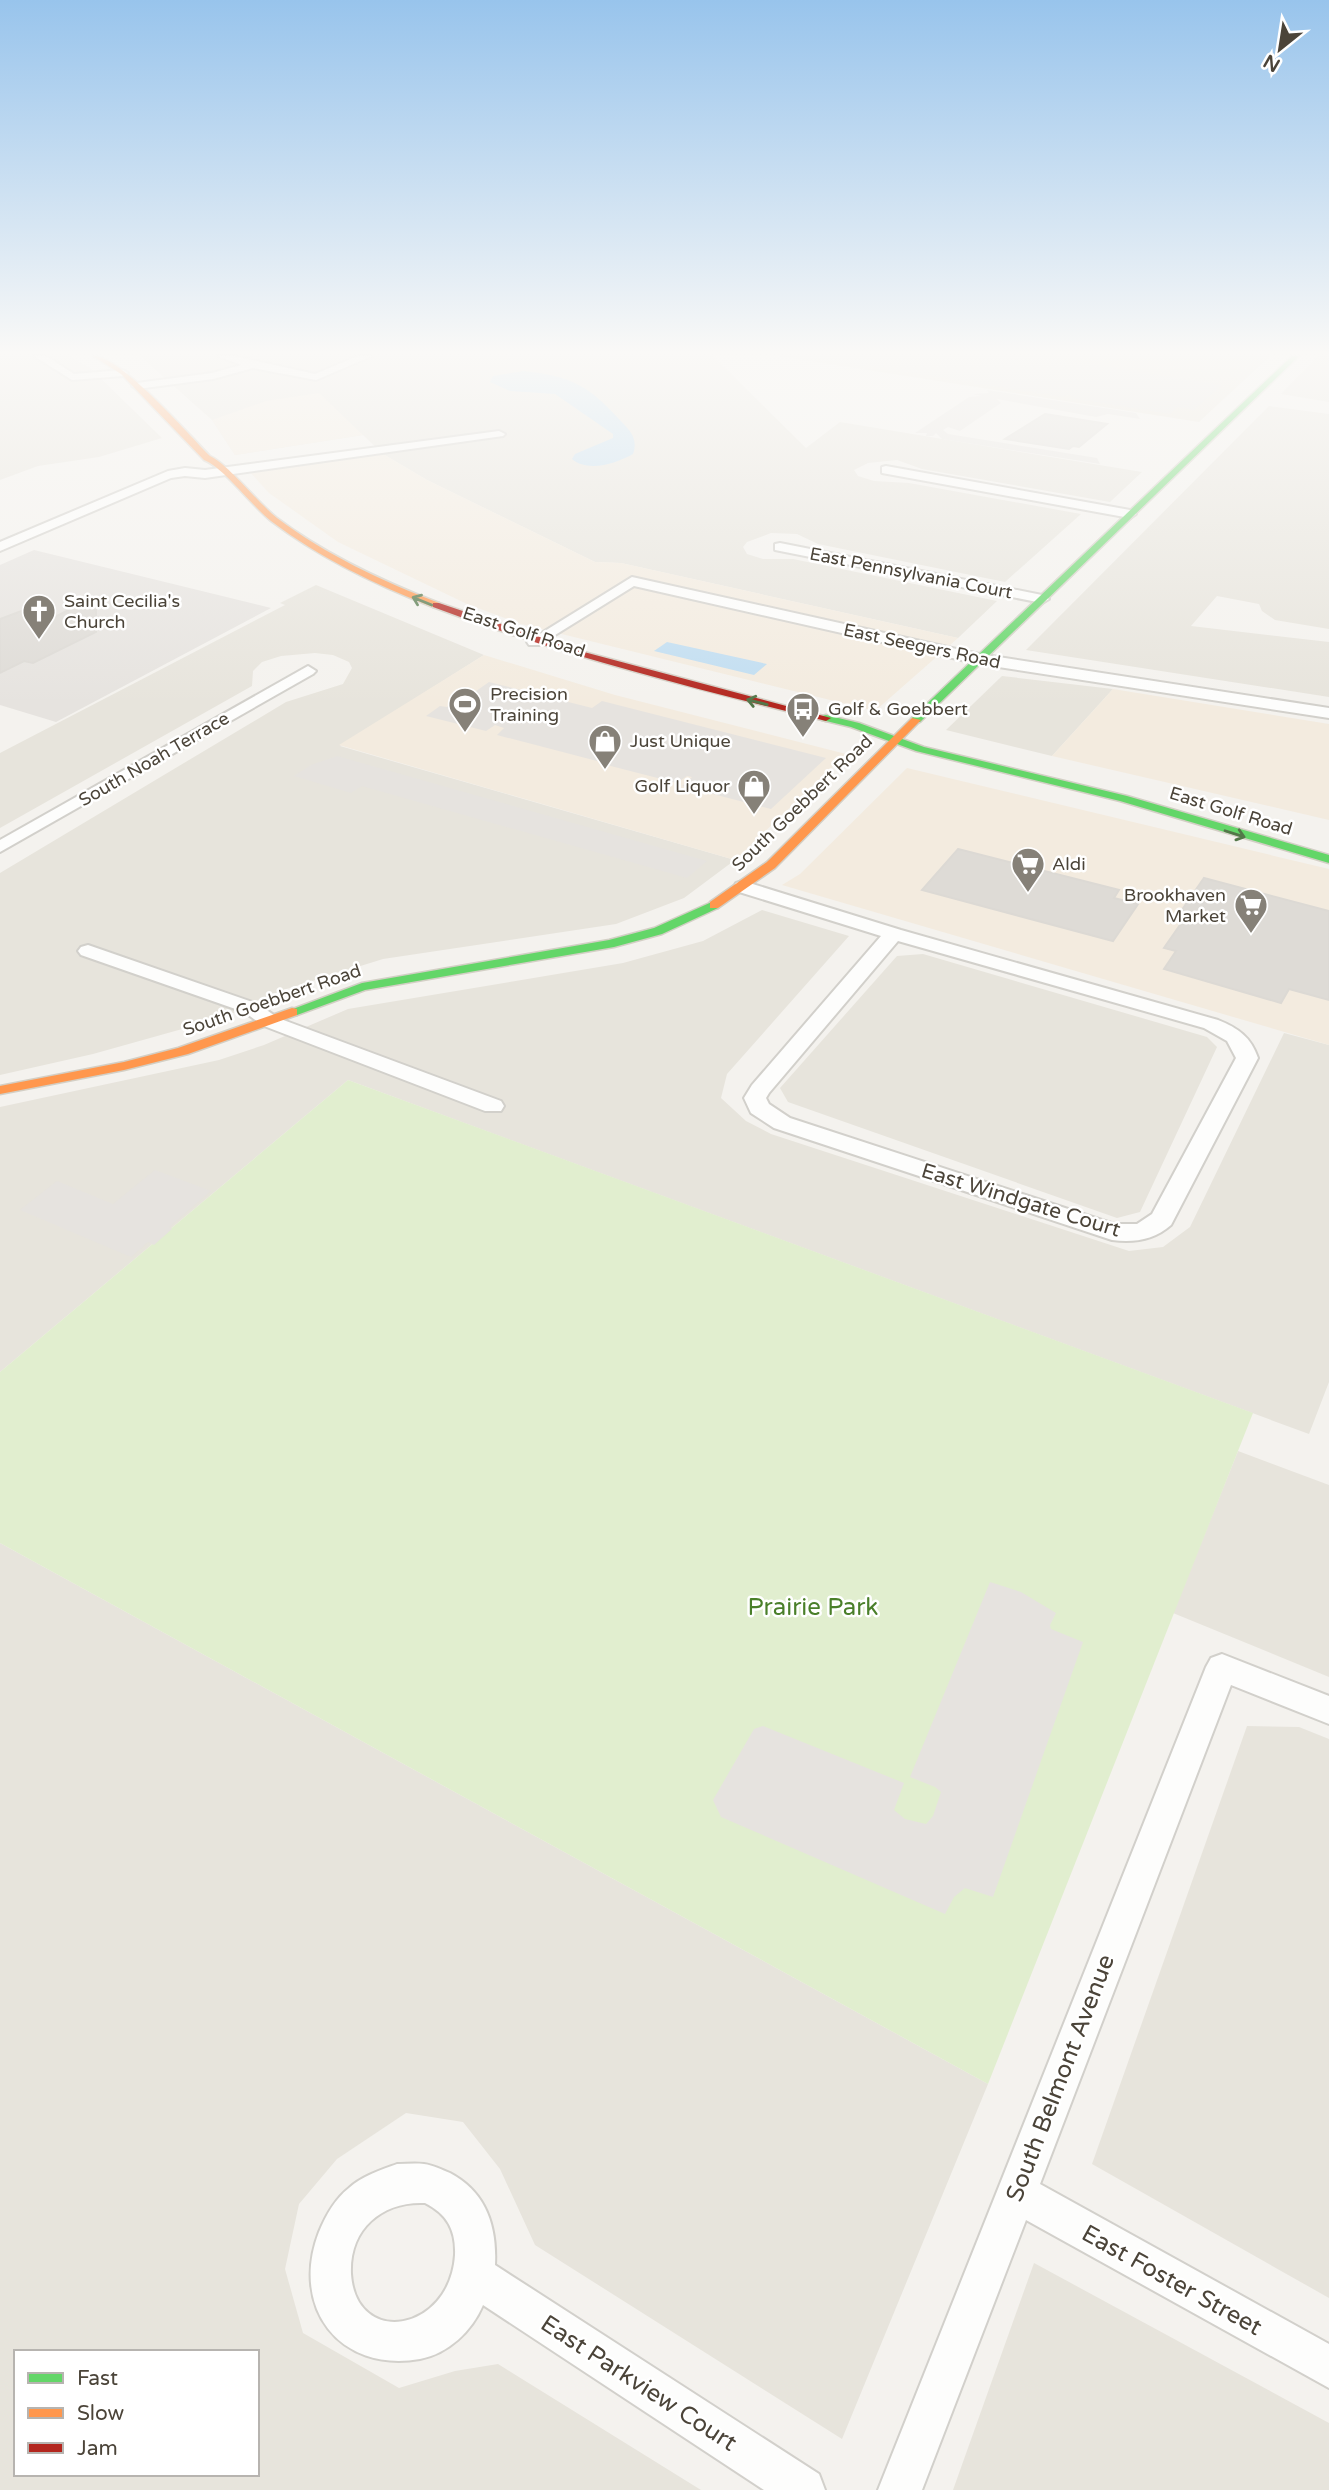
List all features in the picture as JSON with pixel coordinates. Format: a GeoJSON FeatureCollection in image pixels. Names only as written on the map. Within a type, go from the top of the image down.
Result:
{"type":"FeatureCollection","features":[{"type":"Feature","properties":{"kind":"main road","name":"East Golf Road"},"geometry":{"type":"LineString","coordinates":[[209,472],[220,492]]}},
{"type":"Feature","properties":{"kind":"main road","name":"East Golf Road"},"geometry":{"type":"LineString","coordinates":[[215,472],[236,485],[275,520],[360,572],[443,610],[534,642],[672,681],[855,725],[893,741],[1123,798],[1259,841],[1329,859]]}},
{"type":"Feature","properties":{"kind":"main road","name":"South Goebbert Road"},"geometry":{"type":"LineString","coordinates":[[0,1090],[124,1066],[183,1051],[271,1022],[334,995],[362,987],[562,953],[658,931],[701,914],[771,865],[893,741],[1174,472]]}},
{"type":"Feature","properties":{"kind":"main road"},"geometry":{"type":"LineString","coordinates":[[271,537],[327,573],[406,611]]}},
{"type":"Feature","properties":{"kind":"main road","name":"East Golf Road"},"geometry":{"type":"LineString","coordinates":[[517,652],[541,659]]}},
{"type":"Feature","properties":{"kind":"main road","name":"East Golf Road"},"geometry":{"type":"LineString","coordinates":[[701,704],[843,738],[893,741]]}},
{"type":"Feature","properties":{"kind":"main road","name":"East Golf Road"},"geometry":{"type":"LineString","coordinates":[[1123,798],[1254,820]]}},
{"type":"Feature","properties":{"kind":"street"},"geometry":{"type":"LineString","coordinates":[[1,542],[23,537],[168,475],[181,472]]}},
{"type":"Feature","properties":{"kind":"street"},"geometry":{"type":"LineString","coordinates":[[898,472],[1130,514]]}},
{"type":"Feature","properties":{"kind":"street","name":"East Pennsylvania Court"},"geometry":{"type":"LineString","coordinates":[[780,548],[1042,599]]}},
{"type":"Feature","properties":{"kind":"street","name":"East Seegers Road"},"geometry":{"type":"LineString","coordinates":[[534,642],[632,581],[979,659],[1329,713]]}},
{"type":"Feature","properties":{"kind":"street","name":"South Noah Terrace"},"geometry":{"type":"LineString","coordinates":[[0,847],[308,671]]}},
{"type":"Feature","properties":{"kind":"street","name":"East Windgate Court"},"geometry":{"type":"LineString","coordinates":[[743,887],[894,934],[1211,1024],[1230,1032],[1243,1044],[1247,1058],[1155,1226],[1133,1234],[1112,1232],[782,1123],[759,1108],[755,1098],[760,1090],[894,934]]}},
{"type":"Feature","properties":{"kind":"street"},"geometry":{"type":"LineString","coordinates":[[88,951],[251,1008],[271,1022],[493,1106]]}},
{"type":"Feature","properties":{"kind":"street","name":"South Belmont Avenue"},"geometry":{"type":"LineString","coordinates":[[900,2490],[1222,1668],[1329,1710]]}},
{"type":"Feature","properties":{"kind":"street","name":"East Foster Street"},"geometry":{"type":"LineString","coordinates":[[1015,2192],[1329,2367]]}},
{"type":"Feature","properties":{"kind":"street","name":"East Parkview Court"},"geometry":{"type":"LineString","coordinates":[[475,2276],[803,2490]]}},
{"type":"Feature","properties":{"kind":"shaded area"},"geometry":{"type":"Polygon","coordinates":[[[0,472],[21,472],[0,480],[0,472]]]}},
{"type":"Feature","properties":{"kind":"shaded area"},"geometry":{"type":"Polygon","coordinates":[[[250,472],[414,472],[595,562],[621,563],[958,638],[875,711],[521,624],[467,604],[338,542],[269,493],[250,472]]]}},
{"type":"Feature","properties":{"kind":"shaded area"},"geometry":{"type":"Polygon","coordinates":[[[414,472],[855,472],[858,476],[874,481],[909,483],[1081,514],[1005,582],[818,544],[797,534],[771,533],[747,542],[743,547],[747,554],[763,559],[793,559],[997,601],[958,638],[621,563],[595,562],[414,472]]]}},
{"type":"Feature","properties":{"kind":"shaded area"},"geometry":{"type":"Polygon","coordinates":[[[940,472],[1142,472],[1110,502],[940,472]]]}},
{"type":"Feature","properties":{"kind":"shaded area"},"geometry":{"type":"Polygon","coordinates":[[[1203,472],[1329,472],[1329,629],[1275,620],[1262,611],[1259,604],[1217,596],[1191,626],[1329,642],[1329,697],[1026,650],[1203,472]]]}},
{"type":"Feature","properties":{"kind":"shaded area"},"geometry":{"type":"Polygon","coordinates":[[[34,550],[271,608],[56,722],[0,705],[0,565],[34,550]]]}},
{"type":"Feature","properties":{"kind":"shaded area"},"geometry":{"type":"Polygon","coordinates":[[[316,585],[484,655],[340,746],[735,860],[684,898],[616,924],[383,959],[280,991],[225,1017],[93,1054],[0,1075],[0,873],[286,702],[343,684],[352,668],[349,662],[333,655],[315,653],[281,656],[262,662],[253,671],[252,686],[0,828],[0,753],[285,605],[280,603],[316,585]]]}},
{"type":"Feature","properties":{"kind":"shaded area"},"geometry":{"type":"Polygon","coordinates":[[[484,655],[615,695],[846,754],[735,860],[339,745],[484,655]]]}},
{"type":"Feature","properties":{"kind":"shaded area"},"geometry":{"type":"Polygon","coordinates":[[[1002,676],[1113,689],[1052,756],[946,730],[1002,676]]]}},
{"type":"Feature","properties":{"kind":"shaded area"},"geometry":{"type":"Polygon","coordinates":[[[489,682],[592,708],[602,701],[826,758],[771,809],[682,786],[692,777],[687,776],[677,783],[603,764],[613,756],[606,754],[597,761],[497,735],[504,728],[495,725],[486,731],[426,716],[440,706],[447,707],[463,695],[469,696],[489,682]]]}},
{"type":"Feature","properties":{"kind":"shaded area"},"geometry":{"type":"Polygon","coordinates":[[[1113,689],[1329,724],[1329,820],[1052,756],[1113,689]]]}},
{"type":"Feature","properties":{"kind":"shaded area"},"geometry":{"type":"Polygon","coordinates":[[[337,756],[707,861],[687,878],[362,786],[351,793],[294,776],[311,765],[337,756]]]}},
{"type":"Feature","properties":{"kind":"shaded area"},"geometry":{"type":"Polygon","coordinates":[[[907,768],[1329,869],[1329,1045],[782,885],[800,874],[907,768]]]}},
{"type":"Feature","properties":{"kind":"shaded area"},"geometry":{"type":"Polygon","coordinates":[[[762,910],[849,936],[727,1074],[721,1098],[746,1121],[771,1134],[1129,1251],[1163,1247],[1190,1227],[1284,1033],[1329,1045],[1329,1382],[1309,1434],[348,1080],[0,1372],[0,1107],[219,1060],[264,1045],[348,1009],[623,963],[703,941],[762,910]]]}},
{"type":"Feature","properties":{"kind":"shaded area"},"geometry":{"type":"Polygon","coordinates":[[[923,954],[1207,1037],[1217,1047],[1140,1212],[1117,1218],[788,1102],[780,1088],[897,956],[923,954]]]}},
{"type":"Feature","properties":{"kind":"shaded area"},"geometry":{"type":"Polygon","coordinates":[[[155,1170],[211,1191],[169,1227],[172,1229],[154,1245],[148,1242],[131,1257],[20,1210],[57,1181],[113,1204],[155,1170]]]}},
{"type":"Feature","properties":{"kind":"shaded area"},"geometry":{"type":"Polygon","coordinates":[[[1238,1451],[1329,1485],[1329,1677],[1173,1613],[1238,1451]]]}},
{"type":"Feature","properties":{"kind":"shaded area"},"geometry":{"type":"Polygon","coordinates":[[[0,1543],[988,2084],[842,2439],[535,2245],[500,2169],[463,2122],[406,2113],[337,2159],[299,2204],[285,2269],[303,2333],[399,2388],[455,2371],[498,2364],[701,2490],[0,2490],[0,1543]]]}},
{"type":"Feature","properties":{"kind":"shaded area"},"geometry":{"type":"Polygon","coordinates":[[[990,1582],[1021,1592],[1056,1613],[1050,1625],[1051,1629],[1083,1642],[993,1897],[965,1888],[954,1897],[945,1914],[721,1817],[713,1800],[754,1729],[763,1726],[904,1783],[894,1810],[905,1819],[926,1824],[933,1816],[941,1792],[910,1777],[990,1582]]]}},
{"type":"Feature","properties":{"kind":"shaded area"},"geometry":{"type":"Polygon","coordinates":[[[1247,1726],[1299,1727],[1329,1739],[1329,2298],[1092,2164],[1247,1726]]]}},
{"type":"Feature","properties":{"kind":"shaded area"},"geometry":{"type":"Polygon","coordinates":[[[1034,2263],[1329,2423],[1329,2490],[953,2490],[1034,2263]]]}},
{"type":"Feature","properties":{"kind":"green space","name":"Prairie Park"},"geometry":{"type":"Polygon","coordinates":[[[348,1080],[1253,1413],[988,2084],[0,1543],[0,1372],[348,1080]]]}},
{"type":"Feature","properties":{"kind":"water"},"geometry":{"type":"Polygon","coordinates":[[[667,642],[767,664],[754,675],[654,651],[667,642]]]}},
{"type":"Feature","properties":{"kind":"building","name":"Saint Cecilia's Church"},"geometry":{"type":"Polygon","coordinates":[[[78,605],[96,610],[96,632],[33,663],[24,661],[0,673],[0,619],[24,610],[48,617],[57,616],[78,605]]]}},
{"type":"Feature","properties":{"kind":"building","name":"Aldi"},"geometry":{"type":"Polygon","coordinates":[[[958,849],[1119,890],[1114,898],[1138,904],[1113,941],[922,890],[958,849]]]}},
{"type":"Feature","properties":{"kind":"building","name":"Brookhaven Market"},"geometry":{"type":"Polygon","coordinates":[[[1204,878],[1329,911],[1329,1000],[1289,989],[1281,1003],[1164,969],[1176,951],[1164,948],[1182,922],[1175,920],[1204,878]]]}},
{"type":"Feature","properties":{"kind":"traffic: fast"},"geometry":{"type":"LineString","coordinates":[[916,720],[1175,472]]}},
{"type":"Feature","properties":{"kind":"traffic: fast"},"geometry":{"type":"LineString","coordinates":[[826,718],[855,725],[920,749],[1123,798],[1329,859]]}},
{"type":"Feature","properties":{"kind":"traffic: fast"},"geometry":{"type":"LineString","coordinates":[[292,1012],[362,987],[610,944],[658,931],[714,905]]}},
{"type":"Feature","properties":{"kind":"traffic: slow"},"geometry":{"type":"LineString","coordinates":[[226,472],[255,503],[291,532],[352,568],[436,605]]}},
{"type":"Feature","properties":{"kind":"traffic: slow"},"geometry":{"type":"LineString","coordinates":[[714,905],[771,865],[916,720]]}},
{"type":"Feature","properties":{"kind":"traffic: slow"},"geometry":{"type":"LineString","coordinates":[[0,1090],[124,1066],[183,1051],[292,1012]]}},
{"type":"Feature","properties":{"kind":"traffic: jam"},"geometry":{"type":"LineString","coordinates":[[436,605],[581,654],[826,718]]}},
{"type":"Feature","properties":{"kind":"place","name":"Saint Cecilia's Church"},"geometry":{"type":"Point","coordinates":[39,641]}},
{"type":"Feature","properties":{"kind":"place","name":"Precision Training"},"geometry":{"type":"Point","coordinates":[465,734]}},
{"type":"Feature","properties":{"kind":"place","name":"Golf & Goebbert"},"geometry":{"type":"Point","coordinates":[803,739]}},
{"type":"Feature","properties":{"kind":"place","name":"Just Unique"},"geometry":{"type":"Point","coordinates":[605,771]}},
{"type":"Feature","properties":{"kind":"place","name":"Golf Liquor"},"geometry":{"type":"Point","coordinates":[754,816]}},
{"type":"Feature","properties":{"kind":"place","name":"Aldi"},"geometry":{"type":"Point","coordinates":[1028,894]}},
{"type":"Feature","properties":{"kind":"place","name":"Brookhaven Market"},"geometry":{"type":"Point","coordinates":[1251,935]}}]}
